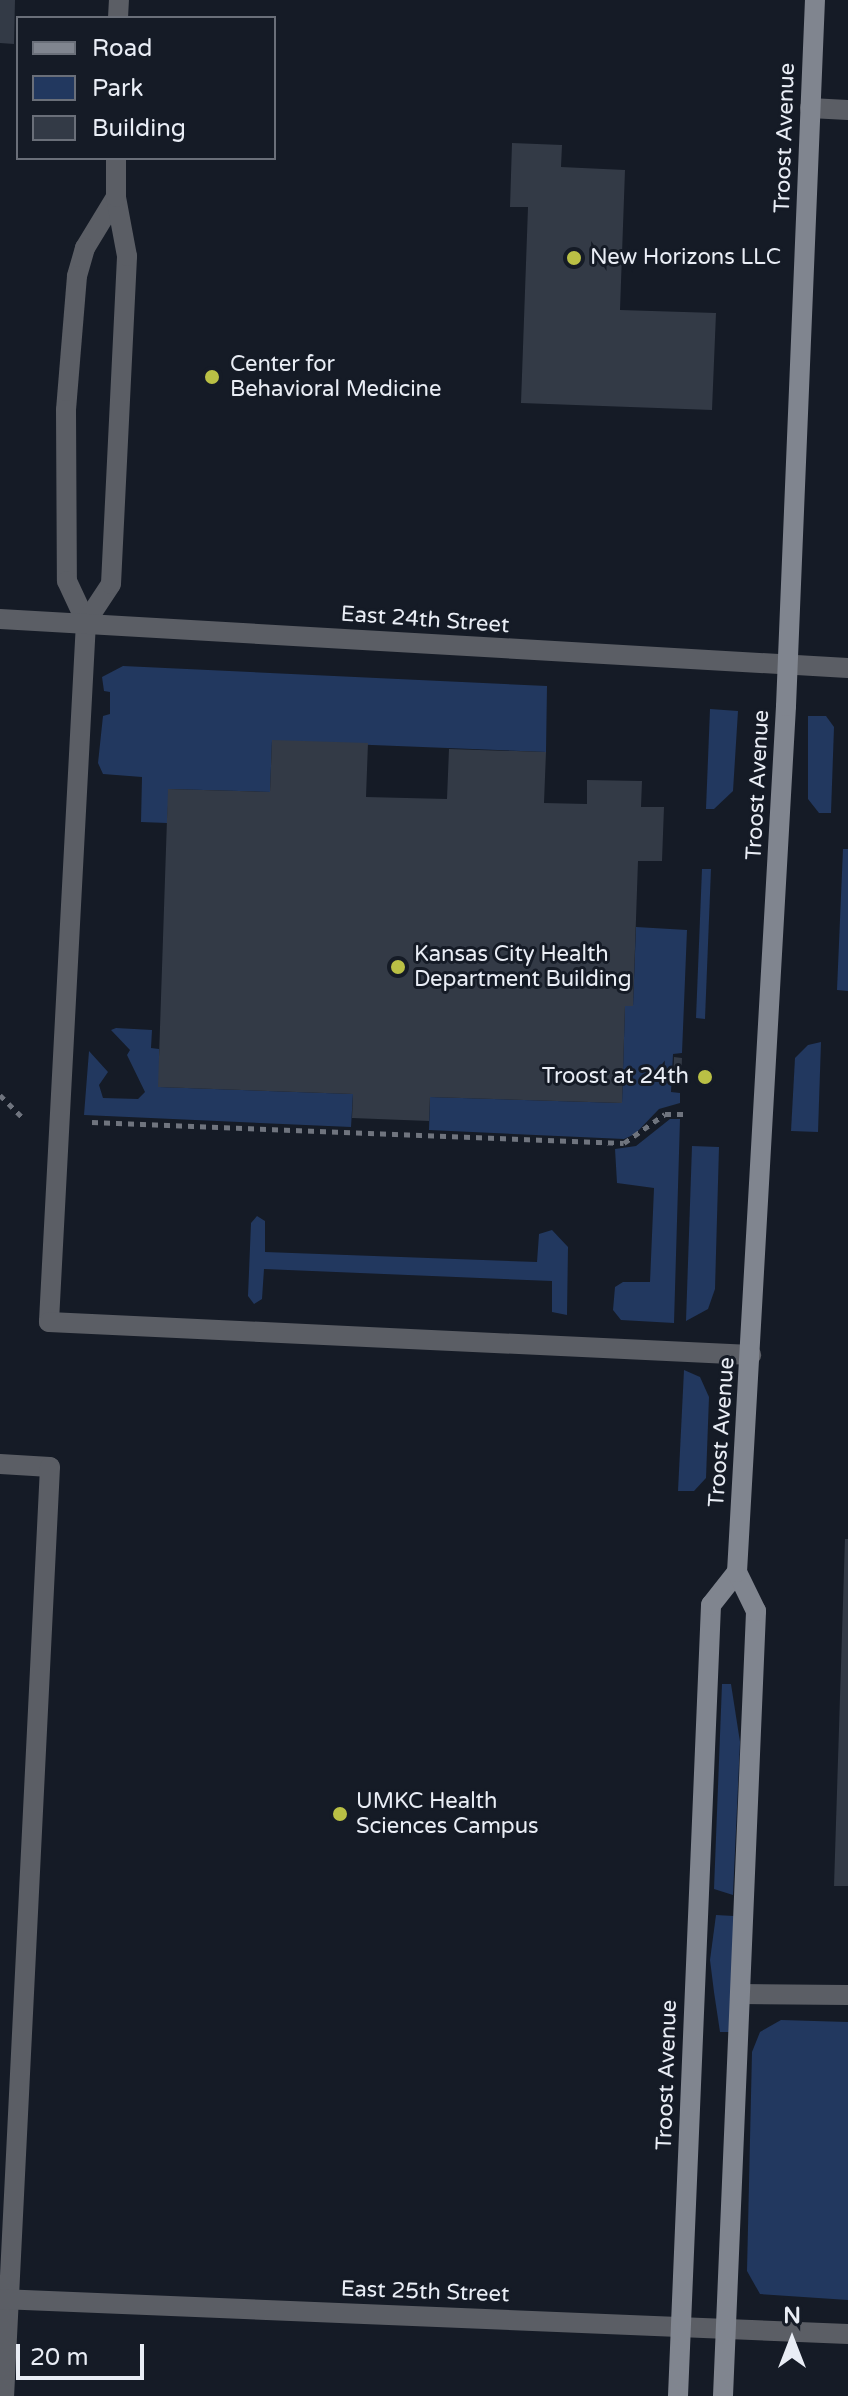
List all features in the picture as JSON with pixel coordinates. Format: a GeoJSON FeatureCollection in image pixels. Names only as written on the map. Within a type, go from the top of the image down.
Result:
{"type":"FeatureCollection","features":[{"type":"Feature","properties":{"kind":"main road","name":"Troost Avenue"},"geometry":{"type":"LineString","coordinates":[[723,2396],[756,1611],[737,1572],[788,666],[815,0]]}},
{"type":"Feature","properties":{"kind":"main road","name":"Troost Avenue"},"geometry":{"type":"LineString","coordinates":[[678,2396],[711,1605],[737,1572]]}},
{"type":"Feature","properties":{"kind":"street"},"geometry":{"type":"LineString","coordinates":[[810,108],[848,110]]}},
{"type":"Feature","properties":{"kind":"street"},"geometry":{"type":"LineString","coordinates":[[86,622],[111,584],[127,256],[116,197],[116,160]]}},
{"type":"Feature","properties":{"kind":"street"},"geometry":{"type":"LineString","coordinates":[[116,197],[85,248],[77,276],[66,410],[67,581],[86,622],[49,1322],[751,1355]]}},
{"type":"Feature","properties":{"kind":"street","name":"East 24th Street"},"geometry":{"type":"LineString","coordinates":[[0,619],[848,668]]}},
{"type":"Feature","properties":{"kind":"street"},"geometry":{"type":"LineString","coordinates":[[0,1464],[50,1467],[4,2299],[4,2396]]}},
{"type":"Feature","properties":{"kind":"street"},"geometry":{"type":"LineString","coordinates":[[740,1994],[848,1995]]}},
{"type":"Feature","properties":{"kind":"street","name":"East 25th Street"},"geometry":{"type":"LineString","coordinates":[[4,2299],[848,2334]]}},
{"type":"Feature","properties":{"kind":"path"},"geometry":{"type":"LineString","coordinates":[[0,1095],[24,1119]]}},
{"type":"Feature","properties":{"kind":"path"},"geometry":{"type":"LineString","coordinates":[[82,1122],[624,1143],[665,1114],[688,1114]]}},
{"type":"Feature","properties":{"kind":"green space"},"geometry":{"type":"Polygon","coordinates":[[[123,666],[547,686],[546,752],[272,741],[270,792],[169,789],[167,823],[141,822],[142,777],[103,774],[98,763],[103,716],[110,714],[110,692],[104,691],[102,677],[123,666]]]}},
{"type":"Feature","properties":{"kind":"green space"},"geometry":{"type":"Polygon","coordinates":[[[710,709],[738,711],[733,791],[714,809],[706,809],[710,709]]]}},
{"type":"Feature","properties":{"kind":"green space"},"geometry":{"type":"Polygon","coordinates":[[[808,716],[826,716],[834,727],[831,813],[819,813],[808,799],[808,716]]]}},
{"type":"Feature","properties":{"kind":"green space"},"geometry":{"type":"Polygon","coordinates":[[[843,849],[848,849],[848,991],[837,990],[843,849]]]}},
{"type":"Feature","properties":{"kind":"green space"},"geometry":{"type":"Polygon","coordinates":[[[702,869],[711,869],[705,1019],[696,1018],[702,869]]]}},
{"type":"Feature","properties":{"kind":"green space"},"geometry":{"type":"Polygon","coordinates":[[[636,927],[687,930],[682,1053],[673,1054],[671,1092],[680,1093],[680,1103],[659,1109],[635,1134],[624,1139],[429,1130],[430,1097],[622,1103],[625,1006],[633,1006],[636,927]]]}},
{"type":"Feature","properties":{"kind":"green space"},"geometry":{"type":"Polygon","coordinates":[[[111,1030],[152,1030],[151,1048],[159,1049],[159,1087],[353,1094],[351,1127],[84,1115],[89,1051],[108,1072],[99,1085],[103,1098],[138,1099],[145,1092],[127,1055],[130,1050],[111,1030]]]}},
{"type":"Feature","properties":{"kind":"green space"},"geometry":{"type":"Polygon","coordinates":[[[821,1042],[818,1132],[791,1131],[795,1058],[808,1045],[821,1042]]]}},
{"type":"Feature","properties":{"kind":"green space"},"geometry":{"type":"Polygon","coordinates":[[[670,1119],[680,1119],[674,1323],[621,1320],[613,1310],[615,1287],[623,1282],[650,1282],[654,1188],[617,1183],[615,1149],[636,1146],[670,1119]]]}},
{"type":"Feature","properties":{"kind":"green space"},"geometry":{"type":"Polygon","coordinates":[[[692,1146],[719,1147],[715,1289],[708,1309],[686,1321],[692,1146]]]}},
{"type":"Feature","properties":{"kind":"green space"},"geometry":{"type":"Polygon","coordinates":[[[257,1216],[265,1221],[265,1252],[537,1262],[539,1234],[552,1230],[568,1247],[567,1315],[552,1312],[552,1281],[264,1269],[262,1299],[254,1304],[248,1296],[251,1223],[257,1216]]]}},
{"type":"Feature","properties":{"kind":"green space"},"geometry":{"type":"Polygon","coordinates":[[[684,1370],[700,1377],[709,1397],[706,1478],[694,1491],[678,1491],[684,1370]]]}},
{"type":"Feature","properties":{"kind":"green space"},"geometry":{"type":"Polygon","coordinates":[[[722,1684],[731,1684],[740,1742],[733,1895],[714,1889],[722,1684]]]}},
{"type":"Feature","properties":{"kind":"green space"},"geometry":{"type":"Polygon","coordinates":[[[716,1915],[734,1916],[730,2032],[720,2032],[710,1960],[716,1915]]]}},
{"type":"Feature","properties":{"kind":"green space"},"geometry":{"type":"Polygon","coordinates":[[[781,2020],[848,2022],[848,2300],[760,2294],[747,2271],[752,2052],[760,2032],[781,2020]]]}},
{"type":"Feature","properties":{"kind":"building"},"geometry":{"type":"Polygon","coordinates":[[[0,0],[15,0],[14,44],[0,43],[0,0]]]}},
{"type":"Feature","properties":{"kind":"building","name":"New Horizons LLC"},"geometry":{"type":"Polygon","coordinates":[[[512,143],[562,145],[561,167],[625,170],[620,310],[716,313],[712,410],[521,403],[528,207],[510,207],[512,143]]]}},
{"type":"Feature","properties":{"kind":"building","name":"Kansas City Health Department Building"},"geometry":{"type":"Polygon","coordinates":[[[272,740],[368,743],[366,797],[447,799],[449,749],[546,752],[544,803],[587,804],[587,780],[642,781],[641,807],[664,807],[662,861],[638,861],[633,1006],[625,1006],[622,1103],[430,1097],[429,1121],[352,1118],[353,1094],[158,1087],[168,789],[270,792],[272,740]]]}},
{"type":"Feature","properties":{"kind":"building"},"geometry":{"type":"Polygon","coordinates":[[[674,1057],[682,1058],[681,1085],[673,1085],[674,1057]]]}},
{"type":"Feature","properties":{"kind":"building"},"geometry":{"type":"Polygon","coordinates":[[[845,1539],[848,1539],[848,1886],[834,1886],[845,1539]]]}},
{"type":"Feature","properties":{"kind":"place","name":"New Horizons LLC"},"geometry":{"type":"Point","coordinates":[574,258]}},
{"type":"Feature","properties":{"kind":"place","name":"Center for Behavioral Medicine"},"geometry":{"type":"Point","coordinates":[212,377]}},
{"type":"Feature","properties":{"kind":"place","name":"Kansas City Health Department Building"},"geometry":{"type":"Point","coordinates":[398,967]}},
{"type":"Feature","properties":{"kind":"place","name":"Troost at 24th"},"geometry":{"type":"Point","coordinates":[705,1077]}},
{"type":"Feature","properties":{"kind":"place","name":"UMKC Health Sciences Campus"},"geometry":{"type":"Point","coordinates":[340,1814]}}]}
